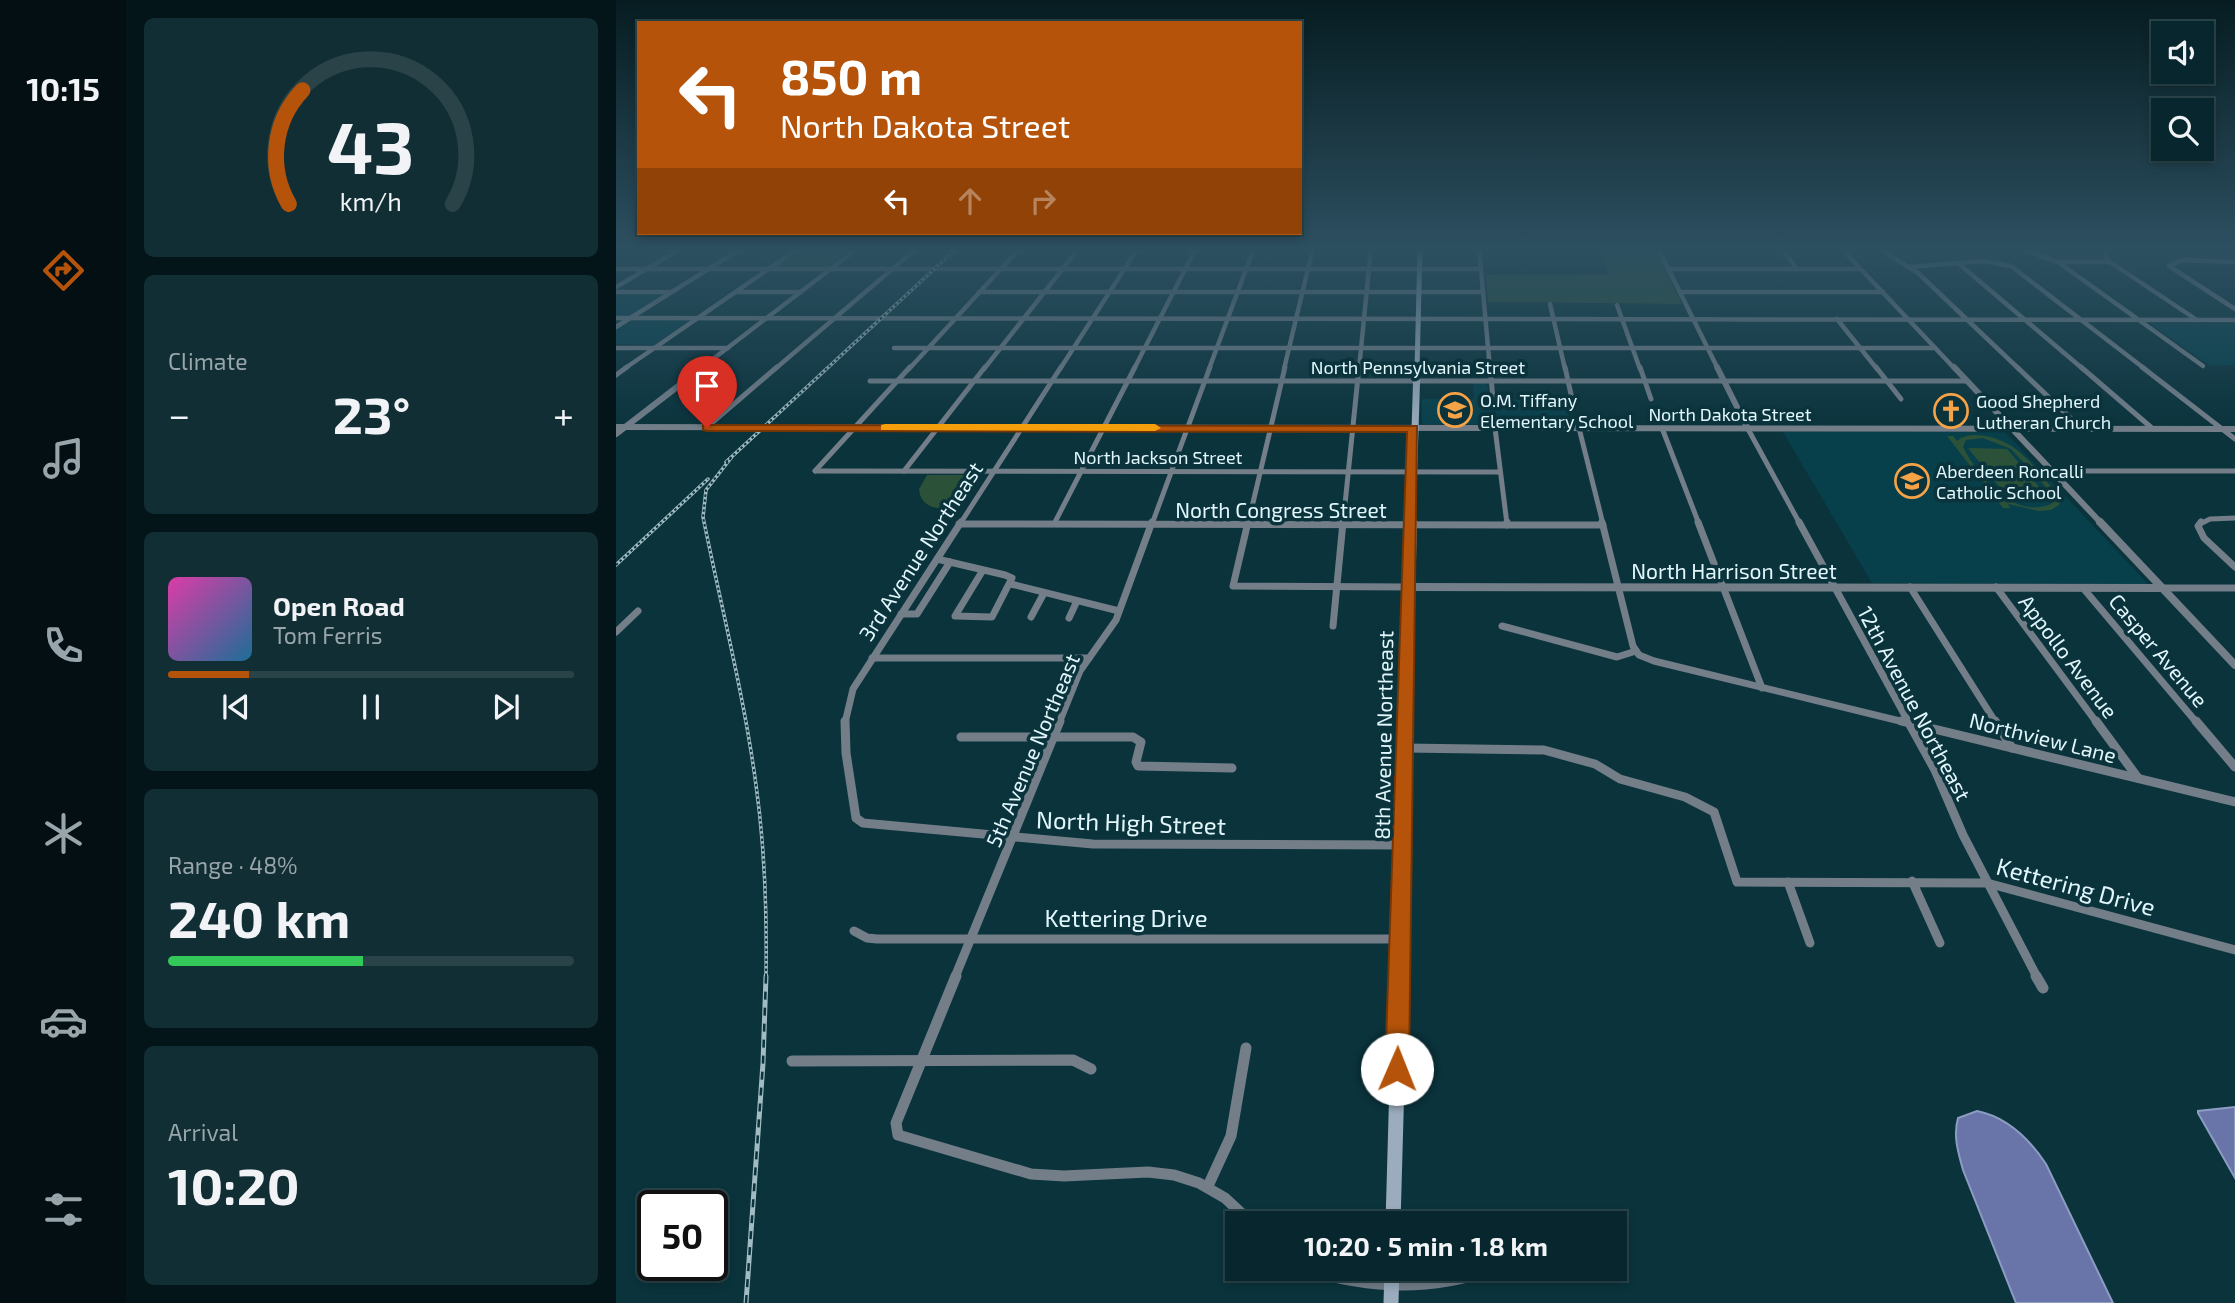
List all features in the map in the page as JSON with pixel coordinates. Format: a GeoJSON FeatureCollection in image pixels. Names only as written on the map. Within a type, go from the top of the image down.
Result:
{"type":"FeatureCollection","features":[{"type":"Feature","properties":{"kind":"main road","name":"8th Avenue Northeast"},"geometry":{"type":"LineString","coordinates":[[1393,1211],[1418,309]]}},
{"type":"Feature","properties":{"kind":"main road"},"geometry":{"type":"LineString","coordinates":[[1391,1303],[1392,1281]]}},
{"type":"Feature","properties":{"kind":"street"},"geometry":{"type":"LineString","coordinates":[[616,327],[644,309]]}},
{"type":"Feature","properties":{"kind":"street"},"geometry":{"type":"LineString","coordinates":[[616,375],[710,309]]}},
{"type":"Feature","properties":{"kind":"street"},"geometry":{"type":"LineString","coordinates":[[616,434],[778,309]]}},
{"type":"Feature","properties":{"kind":"street"},"geometry":{"type":"LineString","coordinates":[[707,428],[845,309]]}},
{"type":"Feature","properties":{"kind":"street"},"geometry":{"type":"LineString","coordinates":[[855,428],[963,309]]}},
{"type":"Feature","properties":{"kind":"street"},"geometry":{"type":"LineString","coordinates":[[904,471],[1031,309]]}},
{"type":"Feature","properties":{"kind":"street","name":"3rd Avenue Northeast"},"geometry":{"type":"LineString","coordinates":[[859,821],[856,818],[843,719],[853,689],[1097,309]]}},
{"type":"Feature","properties":{"kind":"street"},"geometry":{"type":"LineString","coordinates":[[1055,524],[1165,309]]}},
{"type":"Feature","properties":{"kind":"street","name":"5th Avenue Northeast"},"geometry":{"type":"LineString","coordinates":[[1208,1186],[1182,1176],[1146,1172],[1048,1176],[1031,1174],[898,1135],[896,1123],[1080,671],[1113,625],[1119,611],[1232,309]]}},
{"type":"Feature","properties":{"kind":"street"},"geometry":{"type":"LineString","coordinates":[[1248,525],[1298,309]]}},
{"type":"Feature","properties":{"kind":"street"},"geometry":{"type":"LineString","coordinates":[[1333,626],[1365,309]]}},
{"type":"Feature","properties":{"kind":"street"},"geometry":{"type":"LineString","coordinates":[[1485,309],[1493,399]]}},
{"type":"Feature","properties":{"kind":"street"},"geometry":{"type":"LineString","coordinates":[[1551,309],[1572,399]]}},
{"type":"Feature","properties":{"kind":"street"},"geometry":{"type":"LineString","coordinates":[[1619,309],[1651,399]]}},
{"type":"Feature","properties":{"kind":"street","name":"12th Avenue Northeast"},"geometry":{"type":"LineString","coordinates":[[1688,309],[1748,429],[1935,770],[1987,883],[2043,988]]}},
{"type":"Feature","properties":{"kind":"street"},"geometry":{"type":"LineString","coordinates":[[1899,309],[2235,665]]}},
{"type":"Feature","properties":{"kind":"street"},"geometry":{"type":"LineString","coordinates":[[1955,309],[2082,429]]}},
{"type":"Feature","properties":{"kind":"street"},"geometry":{"type":"LineString","coordinates":[[2012,309],[2153,429]]}},
{"type":"Feature","properties":{"kind":"street"},"geometry":{"type":"LineString","coordinates":[[2066,309],[2235,439]]}},
{"type":"Feature","properties":{"kind":"street"},"geometry":{"type":"LineString","coordinates":[[2123,309],[2203,366]]}},
{"type":"Feature","properties":{"kind":"street"},"geometry":{"type":"LineString","coordinates":[[2180,309],[2197,320]]}},
{"type":"Feature","properties":{"kind":"street"},"geometry":{"type":"LineString","coordinates":[[616,318],[2235,320]]}},
{"type":"Feature","properties":{"kind":"street"},"geometry":{"type":"LineString","coordinates":[[1837,318],[1901,399]]}},
{"type":"Feature","properties":{"kind":"street"},"geometry":{"type":"LineString","coordinates":[[616,348],[728,348]]}},
{"type":"Feature","properties":{"kind":"street"},"geometry":{"type":"LineString","coordinates":[[894,348],[1935,348]]}},
{"type":"Feature","properties":{"kind":"street","name":"North Pennsylvania Street"},"geometry":{"type":"LineString","coordinates":[[870,380],[1965,381]]}},
{"type":"Feature","properties":{"kind":"street","name":"North Dakota Street"},"geometry":{"type":"LineString","coordinates":[[616,427],[2235,429]]}},
{"type":"Feature","properties":{"kind":"street","name":"North Jackson Street"},"geometry":{"type":"LineString","coordinates":[[855,428],[815,471],[1500,472]]}},
{"type":"Feature","properties":{"kind":"street"},"geometry":{"type":"LineString","coordinates":[[1496,428],[1507,525]]}},
{"type":"Feature","properties":{"kind":"street"},"geometry":{"type":"LineString","coordinates":[[1579,428],[1637,653]]}},
{"type":"Feature","properties":{"kind":"street"},"geometry":{"type":"LineString","coordinates":[[1662,428],[1762,688]]}},
{"type":"Feature","properties":{"kind":"street"},"geometry":{"type":"LineString","coordinates":[[2049,471],[2235,471]]}},
{"type":"Feature","properties":{"kind":"street"},"geometry":{"type":"LineString","coordinates":[[2235,518],[2209,519],[2198,526],[2204,538],[2235,568]]}},
{"type":"Feature","properties":{"kind":"street","name":"North Congress Street"},"geometry":{"type":"LineString","coordinates":[[959,524],[1603,525]]}},
{"type":"Feature","properties":{"kind":"street","name":"North Harrison Street"},"geometry":{"type":"LineString","coordinates":[[1248,525],[1233,586],[2235,588]]}},
{"type":"Feature","properties":{"kind":"street"},"geometry":{"type":"LineString","coordinates":[[937,559],[983,570],[1012,578],[992,617],[955,616],[983,570]]}},
{"type":"Feature","properties":{"kind":"street"},"geometry":{"type":"LineString","coordinates":[[901,614],[917,614],[950,562]]}},
{"type":"Feature","properties":{"kind":"street"},"geometry":{"type":"LineString","coordinates":[[1011,584],[1119,611]]}},
{"type":"Feature","properties":{"kind":"street"},"geometry":{"type":"LineString","coordinates":[[1910,587],[2013,749]]}},
{"type":"Feature","properties":{"kind":"street","name":"Appollo Avenue"},"geometry":{"type":"LineString","coordinates":[[1996,587],[2139,779]]}},
{"type":"Feature","properties":{"kind":"street","name":"Casper Avenue"},"geometry":{"type":"LineString","coordinates":[[2083,588],[2235,766]]}},
{"type":"Feature","properties":{"kind":"street"},"geometry":{"type":"LineString","coordinates":[[1031,617],[1044,593]]}},
{"type":"Feature","properties":{"kind":"street"},"geometry":{"type":"LineString","coordinates":[[1069,618],[1077,601]]}},
{"type":"Feature","properties":{"kind":"street"},"geometry":{"type":"LineString","coordinates":[[616,632],[638,611]]}},
{"type":"Feature","properties":{"kind":"street","name":"Northview Lane"},"geometry":{"type":"LineString","coordinates":[[1502,626],[1617,657],[1637,653],[1762,688],[2235,802]]}},
{"type":"Feature","properties":{"kind":"street"},"geometry":{"type":"LineString","coordinates":[[872,658],[1089,658]]}},
{"type":"Feature","properties":{"kind":"street"},"geometry":{"type":"LineString","coordinates":[[961,737],[1136,738],[1141,744],[1136,765],[1145,768],[1232,768]]}},
{"type":"Feature","properties":{"kind":"street","name":"Kettering Drive"},"geometry":{"type":"LineString","coordinates":[[1406,748],[1545,750],[1595,764],[1620,779],[1685,797],[1714,812],[1737,882],[1987,883],[2235,950]]}},
{"type":"Feature","properties":{"kind":"street","name":"North High Street"},"geometry":{"type":"LineString","coordinates":[[859,821],[1093,845],[1403,845]]}},
{"type":"Feature","properties":{"kind":"street"},"geometry":{"type":"LineString","coordinates":[[1912,881],[1940,943]]}},
{"type":"Feature","properties":{"kind":"street"},"geometry":{"type":"LineString","coordinates":[[1788,882],[1810,943]]}},
{"type":"Feature","properties":{"kind":"street","name":"Kettering Drive"},"geometry":{"type":"LineString","coordinates":[[854,931],[877,939],[1400,939]]}},
{"type":"Feature","properties":{"kind":"street"},"geometry":{"type":"LineString","coordinates":[[1241,1211],[1208,1186],[1231,1136],[1246,1048]]}},
{"type":"Feature","properties":{"kind":"street"},"geometry":{"type":"LineString","coordinates":[[792,1061],[1073,1060],[1091,1069]]}},
{"type":"Feature","properties":{"kind":"street"},"geometry":{"type":"LineString","coordinates":[[1414,1281],[1437,1286],[1463,1281]]}},
{"type":"Feature","properties":{"kind":"shaded area"},"geometry":{"type":"Polygon","coordinates":[[[616,309],[643,309],[630,317],[692,319],[654,345],[616,344],[616,309]]]}},
{"type":"Feature","properties":{"kind":"shaded area"},"geometry":{"type":"Polygon","coordinates":[[[2149,323],[2235,323],[2235,365],[2210,366],[2149,323]]]}},
{"type":"Feature","properties":{"kind":"shaded area"},"geometry":{"type":"Polygon","coordinates":[[[1473,383],[1487,383],[1489,399],[1565,401],[1571,424],[1422,424],[1422,399],[1474,399],[1473,383]]]}},
{"type":"Feature","properties":{"kind":"shaded area"},"geometry":{"type":"Polygon","coordinates":[[[1783,432],[2005,432],[2148,584],[1872,583],[1783,432]]]}},
{"type":"Feature","properties":{"kind":"green space"},"geometry":{"type":"Polygon","coordinates":[[[1980,435],[2007,443],[2034,466],[2061,500],[2059,505],[2051,510],[2039,511],[2008,504],[2010,508],[2003,508],[1947,436],[1953,436],[1957,441],[1966,436],[1980,435]],[[1983,438],[1966,440],[1963,447],[1987,482],[2010,501],[2023,506],[2051,504],[2054,498],[2051,493],[2011,449],[1983,438]]]}},
{"type":"Feature","properties":{"kind":"green space"},"geometry":{"type":"Polygon","coordinates":[[[1968,448],[2007,449],[2046,495],[2005,494],[1968,448]]]}},
{"type":"Feature","properties":{"kind":"green space"},"geometry":{"type":"Polygon","coordinates":[[[927,475],[982,477],[961,509],[947,509],[928,505],[921,496],[919,489],[927,475]]]}},
{"type":"Feature","properties":{"kind":"water"},"geometry":{"type":"Polygon","coordinates":[[[2235,1107],[2235,1178],[2198,1111],[2235,1107]]]}},
{"type":"Feature","properties":{"kind":"water"},"geometry":{"type":"Polygon","coordinates":[[[1977,1111],[2008,1124],[2033,1146],[2046,1164],[2113,1303],[2016,1303],[1963,1170],[1958,1150],[1958,1118],[1977,1111]]]}},
{"type":"Feature","properties":{"kind":"railway"},"geometry":{"type":"LineString","coordinates":[[726,462],[891,309]]}},
{"type":"Feature","properties":{"kind":"railway"},"geometry":{"type":"LineString","coordinates":[[731,458],[706,490],[703,517],[739,684],[756,785],[765,881],[766,976]]}},
{"type":"Feature","properties":{"kind":"railway"},"geometry":{"type":"LineString","coordinates":[[616,565],[708,479]]}},
{"type":"Feature","properties":{"kind":"railway"},"geometry":{"type":"LineString","coordinates":[[746,1303],[763,1063],[766,976]]}},
{"type":"Feature","properties":{"kind":"slow traffic"},"geometry":{"type":"LineString","coordinates":[[885,428],[1155,428]]}},
{"type":"Feature","properties":{"kind":"place","name":"O.M. Tiffany Elementary School"},"geometry":{"type":"Point","coordinates":[1455,410]}},
{"type":"Feature","properties":{"kind":"place","name":"Good Shepherd Lutheran Church"},"geometry":{"type":"Point","coordinates":[1951,411]}},
{"type":"Feature","properties":{"kind":"place","name":"Aberdeen Roncalli Catholic School"},"geometry":{"type":"Point","coordinates":[1912,481]}},
{"type":"Feature","properties":{"kind":"route"},"geometry":{"type":"LineString","coordinates":[[707,428],[1413,428],[1397,1069]]}}]}
